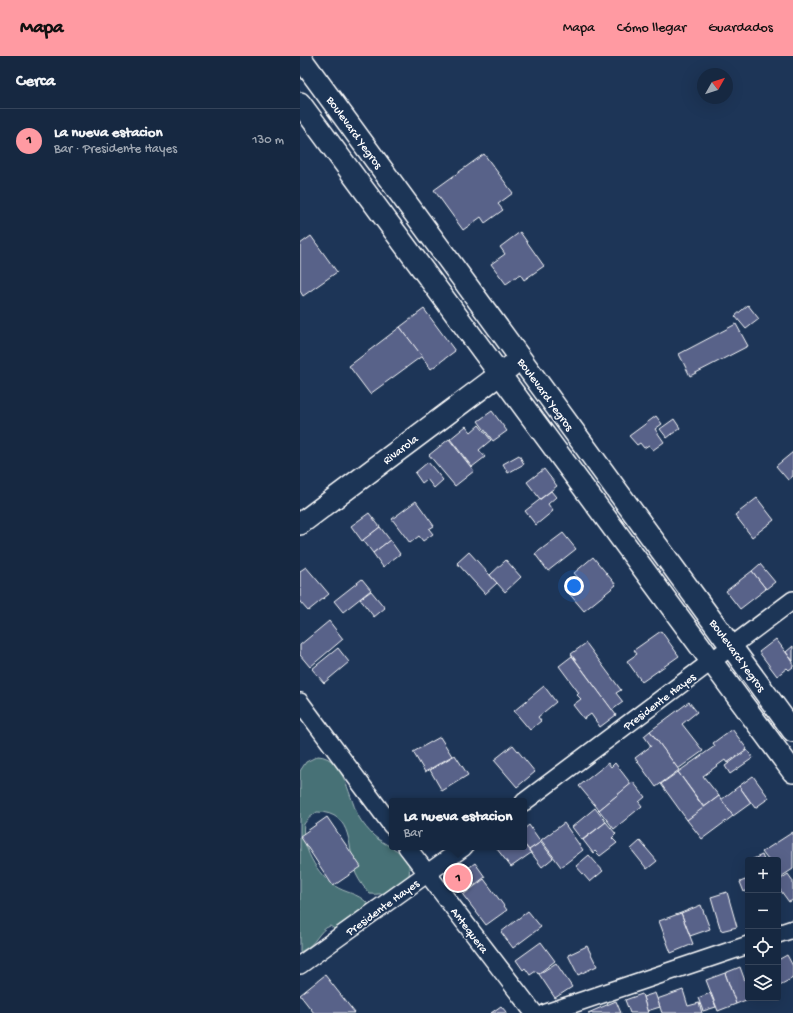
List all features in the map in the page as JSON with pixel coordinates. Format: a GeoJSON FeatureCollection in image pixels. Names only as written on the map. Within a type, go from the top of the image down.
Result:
{"type":"FeatureCollection","features":[{"type":"Feature","properties":{"kind":"street","name":"Boulevard Yegros"},"geometry":{"type":"LineString","coordinates":[[306,62],[793,731]]}},
{"type":"Feature","properties":{"kind":"street","name":"Boulevard Yegros"},"geometry":{"type":"LineString","coordinates":[[300,103],[793,772]]}},
{"type":"Feature","properties":{"kind":"street","name":"Rivarola"},"geometry":{"type":"LineString","coordinates":[[300,524],[521,359]]}},
{"type":"Feature","properties":{"kind":"street","name":"Presidente Hayes"},"geometry":{"type":"LineString","coordinates":[[527,800],[793,600]]}},
{"type":"Feature","properties":{"kind":"street"},"geometry":{"type":"LineString","coordinates":[[300,702],[389,822]]}},
{"type":"Feature","properties":{"kind":"street","name":"Antequera"},"geometry":{"type":"LineString","coordinates":[[409,850],[534,1013]]}},
{"type":"Feature","properties":{"kind":"street","name":"Presidente Hayes"},"geometry":{"type":"LineString","coordinates":[[300,966],[460,850]]}},
{"type":"Feature","properties":{"kind":"street"},"geometry":{"type":"LineString","coordinates":[[781,933],[793,929]]}},
{"type":"Feature","properties":{"kind":"street"},"geometry":{"type":"LineString","coordinates":[[546,1013],[745,945]]}},
{"type":"Feature","properties":{"kind":"green space"},"geometry":{"type":"Polygon","coordinates":[[[318,756],[327,758],[334,764],[345,781],[361,821],[373,835],[389,846],[389,850],[396,850],[405,857],[408,863],[409,871],[408,881],[385,893],[370,894],[362,885],[356,874],[350,844],[344,825],[338,818],[329,814],[317,812],[314,814],[304,824],[303,832],[308,850],[317,868],[322,875],[339,888],[356,895],[367,903],[371,914],[370,920],[360,934],[349,936],[330,926],[323,931],[310,946],[300,952],[300,771],[306,762],[318,756]]]}},
{"type":"Feature","properties":{"kind":"building"},"geometry":{"type":"Polygon","coordinates":[[[484,154],[513,193],[498,204],[503,210],[485,223],[481,217],[463,230],[434,190],[484,154]]]}},
{"type":"Feature","properties":{"kind":"building"},"geometry":{"type":"Polygon","coordinates":[[[520,232],[544,266],[524,280],[520,274],[506,284],[491,264],[505,254],[500,247],[520,232]]]}},
{"type":"Feature","properties":{"kind":"building"},"geometry":{"type":"Polygon","coordinates":[[[311,236],[337,272],[303,296],[300,291],[300,244],[311,236]]]}},
{"type":"Feature","properties":{"kind":"building"},"geometry":{"type":"Polygon","coordinates":[[[748,305],[759,319],[746,329],[735,316],[748,305]]]}},
{"type":"Feature","properties":{"kind":"building"},"geometry":{"type":"Polygon","coordinates":[[[424,309],[455,351],[431,369],[400,327],[424,309]]]}},
{"type":"Feature","properties":{"kind":"building"},"geometry":{"type":"Polygon","coordinates":[[[736,324],[748,346],[690,376],[679,354],[736,324]]]}},
{"type":"Feature","properties":{"kind":"building"},"geometry":{"type":"Polygon","coordinates":[[[400,327],[422,356],[370,394],[349,366],[400,327]]]}},
{"type":"Feature","properties":{"kind":"building"},"geometry":{"type":"Polygon","coordinates":[[[492,411],[507,431],[493,441],[478,421],[492,411]]]}},
{"type":"Feature","properties":{"kind":"building"},"geometry":{"type":"Polygon","coordinates":[[[656,416],[662,424],[655,429],[664,442],[653,450],[649,445],[644,448],[640,443],[637,445],[629,436],[656,416]]]}},
{"type":"Feature","properties":{"kind":"building"},"geometry":{"type":"Polygon","coordinates":[[[674,419],[680,428],[667,438],[660,429],[674,419]]]}},
{"type":"Feature","properties":{"kind":"building"},"geometry":{"type":"Polygon","coordinates":[[[479,425],[491,440],[479,450],[485,457],[472,467],[450,439],[466,426],[471,432],[479,425]]]}},
{"type":"Feature","properties":{"kind":"building"},"geometry":{"type":"Polygon","coordinates":[[[449,439],[474,471],[455,486],[429,455],[449,439]]]}},
{"type":"Feature","properties":{"kind":"building"},"geometry":{"type":"Polygon","coordinates":[[[793,452],[793,476],[788,480],[776,466],[793,452]]]}},
{"type":"Feature","properties":{"kind":"building"},"geometry":{"type":"Polygon","coordinates":[[[519,455],[524,464],[508,473],[503,464],[519,455]]]}},
{"type":"Feature","properties":{"kind":"building"},"geometry":{"type":"Polygon","coordinates":[[[428,462],[443,480],[434,488],[427,479],[422,483],[415,473],[428,462]]]}},
{"type":"Feature","properties":{"kind":"building"},"geometry":{"type":"Polygon","coordinates":[[[544,469],[557,486],[540,499],[527,482],[544,469]]]}},
{"type":"Feature","properties":{"kind":"building"},"geometry":{"type":"Polygon","coordinates":[[[551,491],[556,497],[548,504],[553,511],[536,525],[525,511],[551,491]]]}},
{"type":"Feature","properties":{"kind":"building"},"geometry":{"type":"Polygon","coordinates":[[[757,498],[774,520],[752,537],[735,515],[757,498]]]}},
{"type":"Feature","properties":{"kind":"building"},"geometry":{"type":"Polygon","coordinates":[[[416,501],[434,526],[429,529],[433,534],[423,541],[419,536],[410,543],[392,519],[416,501]]]}},
{"type":"Feature","properties":{"kind":"building"},"geometry":{"type":"Polygon","coordinates":[[[369,513],[380,527],[362,541],[351,526],[369,513]]]}},
{"type":"Feature","properties":{"kind":"building"},"geometry":{"type":"Polygon","coordinates":[[[380,527],[390,540],[373,553],[363,540],[380,527]]]}},
{"type":"Feature","properties":{"kind":"building"},"geometry":{"type":"Polygon","coordinates":[[[563,533],[576,549],[548,571],[535,554],[563,533]]]}},
{"type":"Feature","properties":{"kind":"building"},"geometry":{"type":"Polygon","coordinates":[[[390,540],[400,554],[383,567],[373,553],[390,540]]]}},
{"type":"Feature","properties":{"kind":"building"},"geometry":{"type":"Polygon","coordinates":[[[469,552],[497,583],[485,594],[457,563],[469,552]]]}},
{"type":"Feature","properties":{"kind":"building"},"geometry":{"type":"Polygon","coordinates":[[[593,557],[616,585],[584,611],[567,591],[580,580],[574,573],[593,557]]]}},
{"type":"Feature","properties":{"kind":"building"},"geometry":{"type":"Polygon","coordinates":[[[506,560],[521,577],[505,592],[490,575],[506,560]]]}},
{"type":"Feature","properties":{"kind":"building"},"geometry":{"type":"Polygon","coordinates":[[[760,564],[775,582],[766,589],[752,571],[760,564]]]}},
{"type":"Feature","properties":{"kind":"building"},"geometry":{"type":"Polygon","coordinates":[[[306,567],[329,594],[308,611],[300,602],[300,571],[306,567]]]}},
{"type":"Feature","properties":{"kind":"building"},"geometry":{"type":"Polygon","coordinates":[[[752,571],[766,589],[740,609],[726,591],[752,571]]]}},
{"type":"Feature","properties":{"kind":"building"},"geometry":{"type":"Polygon","coordinates":[[[362,579],[371,590],[343,612],[334,601],[362,579]]]}},
{"type":"Feature","properties":{"kind":"building"},"geometry":{"type":"Polygon","coordinates":[[[371,591],[385,608],[374,617],[360,599],[371,591]]]}},
{"type":"Feature","properties":{"kind":"building"},"geometry":{"type":"Polygon","coordinates":[[[329,621],[343,639],[310,667],[300,655],[300,645],[329,621]]]}},
{"type":"Feature","properties":{"kind":"building"},"geometry":{"type":"Polygon","coordinates":[[[661,631],[679,656],[642,682],[627,661],[637,654],[634,650],[661,631]]]}},
{"type":"Feature","properties":{"kind":"building"},"geometry":{"type":"Polygon","coordinates":[[[776,639],[793,662],[793,667],[789,670],[787,668],[777,676],[759,652],[776,639]]]}},
{"type":"Feature","properties":{"kind":"building"},"geometry":{"type":"Polygon","coordinates":[[[586,643],[621,690],[616,693],[623,702],[612,710],[571,654],[586,643]]]}},
{"type":"Feature","properties":{"kind":"building"},"geometry":{"type":"Polygon","coordinates":[[[793,646],[793,661],[786,652],[793,646]]]}},
{"type":"Feature","properties":{"kind":"building"},"geometry":{"type":"Polygon","coordinates":[[[338,648],[349,662],[324,683],[312,669],[338,648]]]}},
{"type":"Feature","properties":{"kind":"building"},"geometry":{"type":"Polygon","coordinates":[[[572,656],[616,715],[600,727],[591,714],[584,719],[573,705],[581,699],[577,695],[579,693],[559,666],[572,656]]]}},
{"type":"Feature","properties":{"kind":"building"},"geometry":{"type":"Polygon","coordinates":[[[544,686],[556,702],[538,717],[541,721],[530,730],[514,711],[544,686]]]}},
{"type":"Feature","properties":{"kind":"building"},"geometry":{"type":"Polygon","coordinates":[[[689,702],[697,712],[682,724],[703,751],[678,769],[650,731],[689,702]]]}},
{"type":"Feature","properties":{"kind":"building"},"geometry":{"type":"Polygon","coordinates":[[[732,729],[747,749],[727,763],[725,760],[703,776],[719,796],[704,807],[678,772],[715,746],[713,743],[732,729]]]}},
{"type":"Feature","properties":{"kind":"building"},"geometry":{"type":"Polygon","coordinates":[[[650,731],[679,770],[656,787],[635,758],[651,746],[644,736],[650,731]]]}},
{"type":"Feature","properties":{"kind":"building"},"geometry":{"type":"Polygon","coordinates":[[[440,737],[452,756],[425,772],[413,752],[440,737]]]}},
{"type":"Feature","properties":{"kind":"building"},"geometry":{"type":"Polygon","coordinates":[[[513,745],[535,772],[517,787],[494,760],[513,745]]]}},
{"type":"Feature","properties":{"kind":"building"},"geometry":{"type":"Polygon","coordinates":[[[747,750],[753,758],[730,774],[725,766],[747,750]]]}},
{"type":"Feature","properties":{"kind":"building"},"geometry":{"type":"Polygon","coordinates":[[[455,755],[468,775],[442,791],[430,770],[455,755]]]}},
{"type":"Feature","properties":{"kind":"building"},"geometry":{"type":"Polygon","coordinates":[[[608,763],[611,767],[615,763],[631,784],[599,810],[579,786],[608,763]]]}},
{"type":"Feature","properties":{"kind":"building"},"geometry":{"type":"Polygon","coordinates":[[[678,772],[704,808],[687,820],[661,784],[678,772]]]}},
{"type":"Feature","properties":{"kind":"building"},"geometry":{"type":"Polygon","coordinates":[[[753,776],[769,798],[755,808],[739,786],[753,776]]]}},
{"type":"Feature","properties":{"kind":"building"},"geometry":{"type":"Polygon","coordinates":[[[633,782],[645,797],[639,802],[642,806],[614,829],[599,810],[633,782]]]}},
{"type":"Feature","properties":{"kind":"building"},"geometry":{"type":"Polygon","coordinates":[[[739,786],[751,803],[733,816],[721,800],[739,786]]]}},
{"type":"Feature","properties":{"kind":"building"},"geometry":{"type":"Polygon","coordinates":[[[719,796],[733,816],[702,839],[687,820],[719,796]]]}},
{"type":"Feature","properties":{"kind":"building"},"geometry":{"type":"Polygon","coordinates":[[[595,808],[606,822],[582,840],[572,827],[595,808]]]}},
{"type":"Feature","properties":{"kind":"building"},"geometry":{"type":"Polygon","coordinates":[[[327,817],[361,867],[333,886],[300,836],[327,817]]]}},
{"type":"Feature","properties":{"kind":"building"},"geometry":{"type":"Polygon","coordinates":[[[606,822],[616,834],[612,838],[617,843],[600,856],[595,851],[593,853],[583,840],[606,822]]]}},
{"type":"Feature","properties":{"kind":"building"},"geometry":{"type":"Polygon","coordinates":[[[564,823],[583,850],[561,867],[541,840],[564,823]]]}},
{"type":"Feature","properties":{"kind":"building"},"geometry":{"type":"Polygon","coordinates":[[[529,825],[541,842],[529,850],[527,848],[527,827],[529,825]]]}},
{"type":"Feature","properties":{"kind":"building"},"geometry":{"type":"Polygon","coordinates":[[[793,832],[793,869],[781,877],[781,857],[766,857],[762,852],[793,832]]]}},
{"type":"Feature","properties":{"kind":"building"},"geometry":{"type":"Polygon","coordinates":[[[640,841],[657,861],[647,869],[631,849],[640,841]]]}},
{"type":"Feature","properties":{"kind":"building"},"geometry":{"type":"Polygon","coordinates":[[[541,842],[553,858],[542,867],[529,850],[541,842]]]}},
{"type":"Feature","properties":{"kind":"building"},"geometry":{"type":"Polygon","coordinates":[[[527,848],[531,853],[511,867],[498,850],[527,850],[527,848]]]}},
{"type":"Feature","properties":{"kind":"building"},"geometry":{"type":"Polygon","coordinates":[[[589,855],[603,871],[590,882],[576,866],[589,855]]]}},
{"type":"Feature","properties":{"kind":"building"},"geometry":{"type":"Polygon","coordinates":[[[475,863],[485,877],[463,894],[452,880],[475,863]]]}},
{"type":"Feature","properties":{"kind":"building"},"geometry":{"type":"Polygon","coordinates":[[[788,874],[793,881],[793,900],[789,902],[781,891],[781,879],[788,874]]]}},
{"type":"Feature","properties":{"kind":"building"},"geometry":{"type":"Polygon","coordinates":[[[484,879],[507,910],[486,925],[463,895],[484,879]]]}},
{"type":"Feature","properties":{"kind":"building"},"geometry":{"type":"Polygon","coordinates":[[[745,880],[744,892],[740,882],[745,880]]]}},
{"type":"Feature","properties":{"kind":"building"},"geometry":{"type":"Polygon","coordinates":[[[727,892],[737,927],[721,931],[711,897],[727,892]]]}},
{"type":"Feature","properties":{"kind":"building"},"geometry":{"type":"Polygon","coordinates":[[[701,905],[710,929],[690,936],[681,913],[701,905]]]}},
{"type":"Feature","properties":{"kind":"building"},"geometry":{"type":"Polygon","coordinates":[[[528,911],[541,927],[513,948],[501,932],[528,911]]]}},
{"type":"Feature","properties":{"kind":"building"},"geometry":{"type":"Polygon","coordinates":[[[681,913],[693,944],[671,953],[659,921],[681,913]]]}},
{"type":"Feature","properties":{"kind":"building"},"geometry":{"type":"Polygon","coordinates":[[[541,942],[555,961],[538,974],[536,971],[530,975],[525,968],[523,970],[516,960],[541,942]]]}},
{"type":"Feature","properties":{"kind":"building"},"geometry":{"type":"Polygon","coordinates":[[[587,946],[597,966],[578,975],[568,955],[587,946]]]}},
{"type":"Feature","properties":{"kind":"building"},"geometry":{"type":"Polygon","coordinates":[[[787,955],[793,966],[793,978],[781,984],[781,965],[781,958],[787,955]]]}},
{"type":"Feature","properties":{"kind":"building"},"geometry":{"type":"Polygon","coordinates":[[[556,963],[572,987],[555,998],[539,974],[556,963]]]}},
{"type":"Feature","properties":{"kind":"building"},"geometry":{"type":"Polygon","coordinates":[[[740,967],[745,981],[745,1000],[736,1004],[725,973],[740,967]]]}},
{"type":"Feature","properties":{"kind":"building"},"geometry":{"type":"Polygon","coordinates":[[[725,973],[736,1004],[718,1011],[706,980],[725,973]]]}},
{"type":"Feature","properties":{"kind":"building"},"geometry":{"type":"Polygon","coordinates":[[[325,975],[355,1013],[314,1013],[300,995],[325,975]]]}},
{"type":"Feature","properties":{"kind":"building"},"geometry":{"type":"Polygon","coordinates":[[[683,990],[688,1006],[699,1003],[702,1013],[662,1013],[657,999],[683,990]]]}},
{"type":"Feature","properties":{"kind":"building"},"geometry":{"type":"Polygon","coordinates":[[[655,993],[660,1007],[647,1011],[643,997],[655,993]]]}},
{"type":"Feature","properties":{"kind":"building"},"geometry":{"type":"Polygon","coordinates":[[[710,993],[716,1007],[703,1011],[698,998],[710,993]]]}},
{"type":"Feature","properties":{"kind":"building"},"geometry":{"type":"Polygon","coordinates":[[[642,994],[648,1013],[630,1013],[625,1000],[642,994]]]}},
{"type":"Feature","properties":{"kind":"building"},"geometry":{"type":"Polygon","coordinates":[[[616,1001],[621,1013],[588,1013],[616,1001]]]}},
{"type":"Feature","properties":{"kind":"building"},"geometry":{"type":"Polygon","coordinates":[[[501,1006],[507,1013],[491,1013],[501,1006]]]}},
{"type":"Feature","properties":{"kind":"place","name":"La nueva estacion"},"geometry":{"type":"Point","coordinates":[458,878]}}]}
